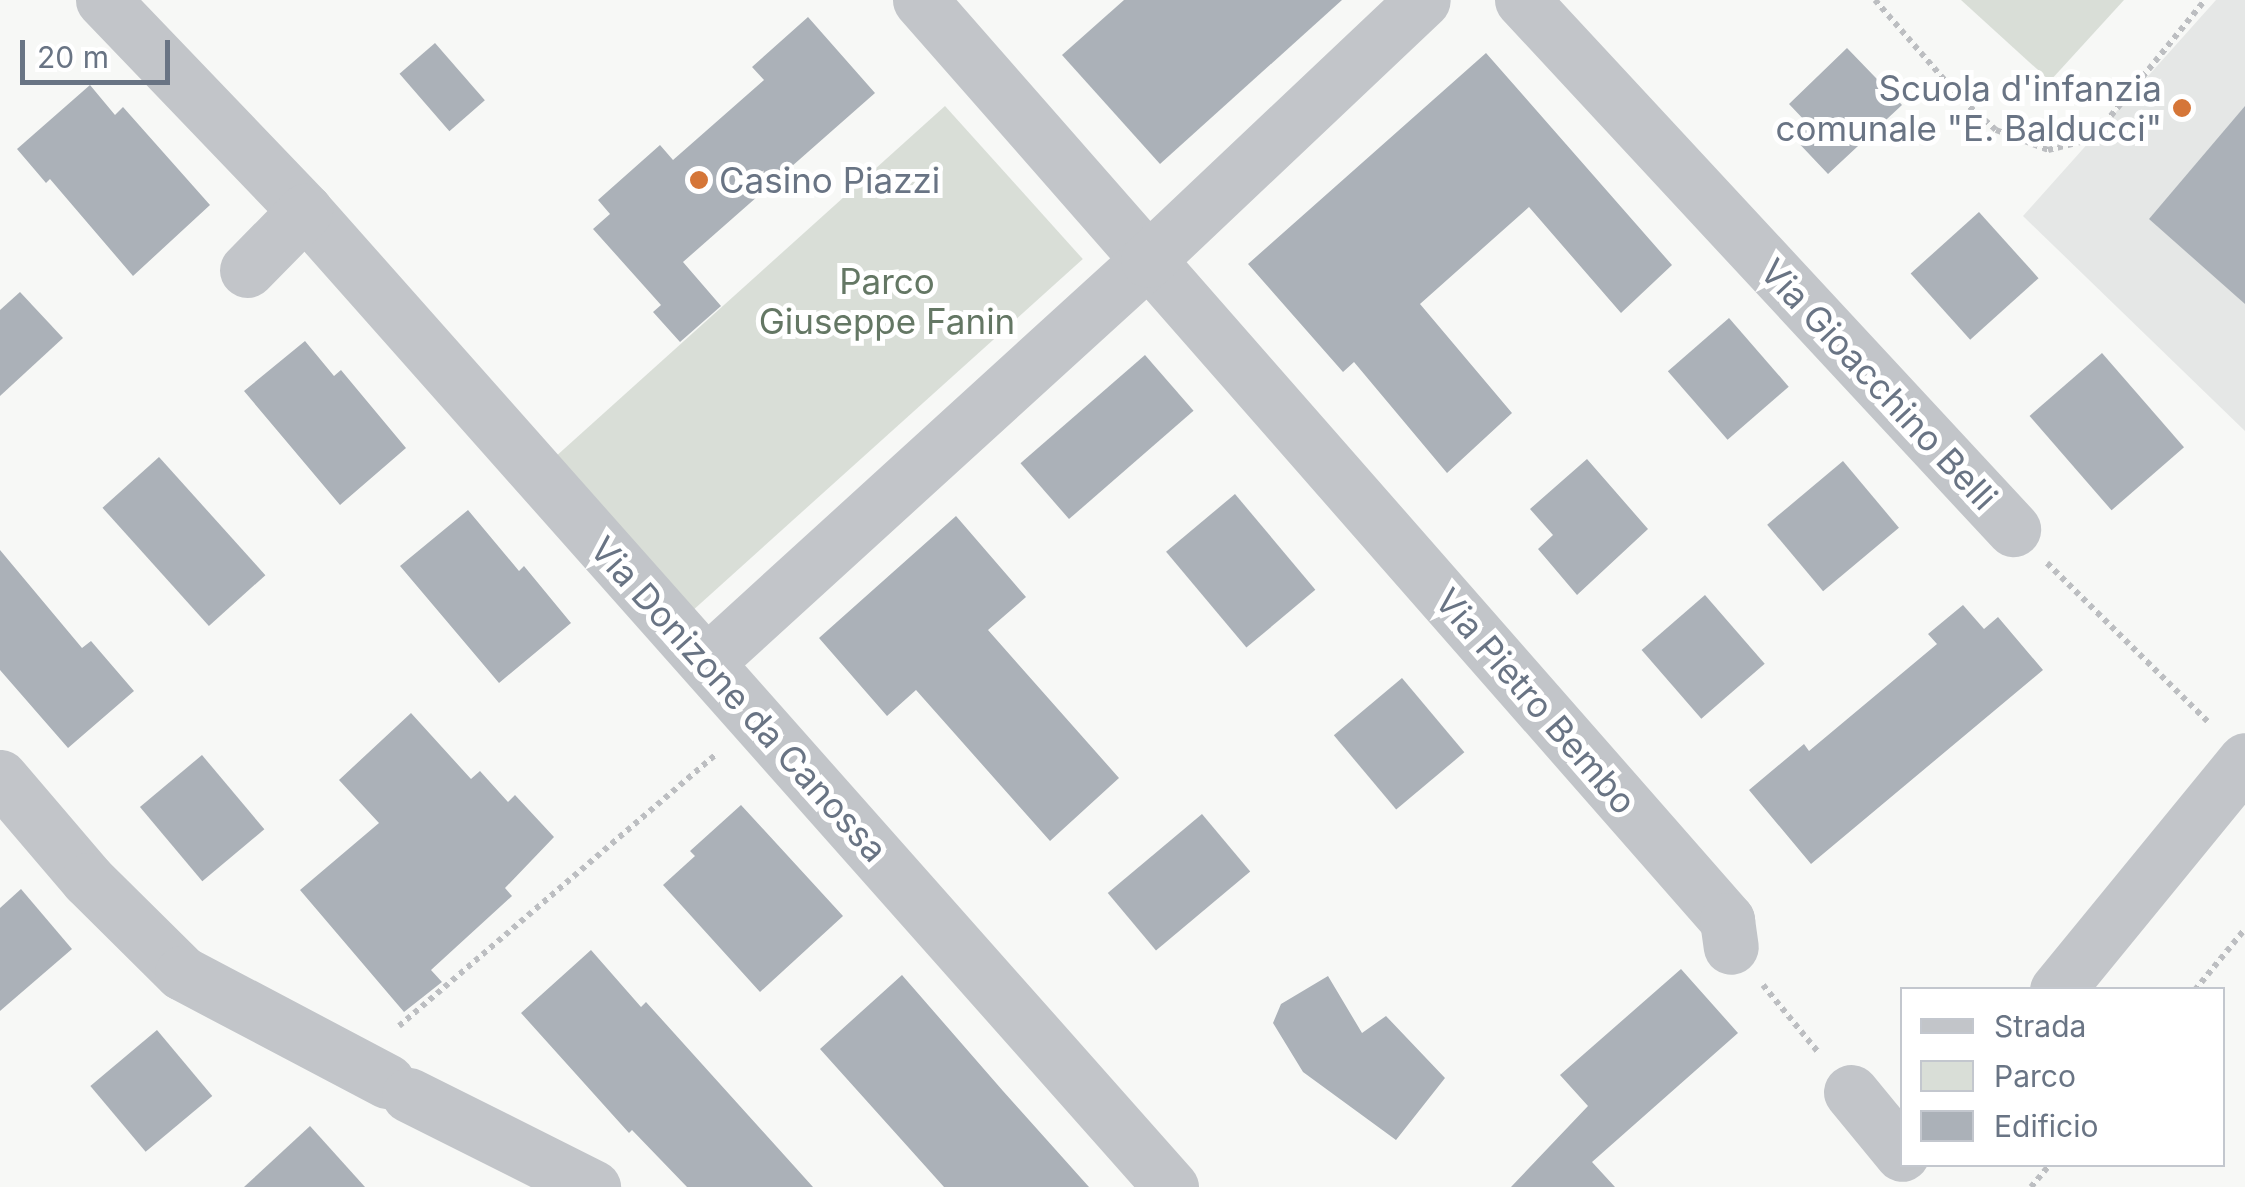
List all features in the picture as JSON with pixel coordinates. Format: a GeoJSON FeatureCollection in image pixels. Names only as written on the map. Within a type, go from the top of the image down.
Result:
{"type":"FeatureCollection","features":[{"type":"Feature","properties":{"kind":"street","name":"Via Donizone da Canossa"},"geometry":{"type":"LineString","coordinates":[[103,0],[305,211],[1172,1187]]}},
{"type":"Feature","properties":{"kind":"street","name":"Via Pietro Bembo"},"geometry":{"type":"LineString","coordinates":[[920,0],[1728,920],[1732,947]]}},
{"type":"Feature","properties":{"kind":"street"},"geometry":{"type":"LineString","coordinates":[[707,662],[1148,260],[1422,0]]}},
{"type":"Feature","properties":{"kind":"street","name":"Via Gioacchino Belli"},"geometry":{"type":"LineString","coordinates":[[1522,0],[2013,529]]}},
{"type":"Feature","properties":{"kind":"street"},"geometry":{"type":"LineString","coordinates":[[247,270],[305,211]]}},
{"type":"Feature","properties":{"kind":"street"},"geometry":{"type":"LineString","coordinates":[[2059,987],[2231,746]]}},
{"type":"Feature","properties":{"kind":"street"},"geometry":{"type":"LineString","coordinates":[[0,777],[88,880],[182,974],[593,1187]]}},
{"type":"Feature","properties":{"kind":"street"},"geometry":{"type":"LineString","coordinates":[[1851,1092],[1900,1152]]}},
{"type":"Feature","properties":{"kind":"street"},"geometry":{"type":"LineString","coordinates":[[1894,1187],[1910,1167]]}},
{"type":"Feature","properties":{"kind":"path"},"geometry":{"type":"LineString","coordinates":[[1875,0],[1962,100],[1996,130],[2048,150],[2092,140],[2204,0]]}},
{"type":"Feature","properties":{"kind":"path","name":"Via Gioacchino Belli"},"geometry":{"type":"LineString","coordinates":[[2013,529],[2231,746]]}},
{"type":"Feature","properties":{"kind":"path"},"geometry":{"type":"LineString","coordinates":[[384,1080],[757,719]]}},
{"type":"Feature","properties":{"kind":"path"},"geometry":{"type":"LineString","coordinates":[[2197,987],[2245,929]]}},
{"type":"Feature","properties":{"kind":"path"},"geometry":{"type":"LineString","coordinates":[[1732,947],[1851,1092]]}},
{"type":"Feature","properties":{"kind":"path"},"geometry":{"type":"LineString","coordinates":[[2032,1187],[2048,1167]]}},
{"type":"Feature","properties":{"kind":"shaded area","name":"Scuola d'infanzia comunale \"E. Balducci\""},"geometry":{"type":"Polygon","coordinates":[[[2216,0],[2245,0],[2245,431],[2023,216],[2216,0]]]}},
{"type":"Feature","properties":{"kind":"green space"},"geometry":{"type":"Polygon","coordinates":[[[1961,0],[2124,0],[2050,81],[1961,0]]]}},
{"type":"Feature","properties":{"kind":"green space","name":"Parco Giuseppe Fanin"},"geometry":{"type":"Polygon","coordinates":[[[945,106],[1083,259],[693,610],[555,457],[945,106]]]}},
{"type":"Feature","properties":{"kind":"building"},"geometry":{"type":"Polygon","coordinates":[[[1124,0],[1342,0],[1160,164],[1062,55],[1124,0]]]}},
{"type":"Feature","properties":{"kind":"building","name":"Casino Piazzi"},"geometry":{"type":"Polygon","coordinates":[[[808,17],[875,93],[683,262],[721,306],[680,342],[653,312],[661,305],[593,229],[610,214],[598,200],[660,145],[673,160],[764,80],[752,67],[808,17]]]}},
{"type":"Feature","properties":{"kind":"building"},"geometry":{"type":"Polygon","coordinates":[[[435,43],[485,100],[449,131],[400,74],[435,43]]]}},
{"type":"Feature","properties":{"kind":"building"},"geometry":{"type":"Polygon","coordinates":[[[1847,48],[1902,105],[1828,174],[1792,136],[1807,123],[1789,104],[1847,48]]]}},
{"type":"Feature","properties":{"kind":"building"},"geometry":{"type":"Polygon","coordinates":[[[1486,53],[1672,265],[1621,313],[1529,207],[1420,304],[1512,413],[1447,473],[1354,362],[1343,372],[1248,264],[1486,53]]]}},
{"type":"Feature","properties":{"kind":"building"},"geometry":{"type":"Polygon","coordinates":[[[90,85],[115,115],[123,107],[210,205],[133,276],[50,179],[46,183],[17,149],[90,85]]]}},
{"type":"Feature","properties":{"kind":"building"},"geometry":{"type":"Polygon","coordinates":[[[2245,106],[2245,304],[2149,219],[2245,106]]]}},
{"type":"Feature","properties":{"kind":"building"},"geometry":{"type":"Polygon","coordinates":[[[1979,212],[2039,278],[1970,340],[1911,274],[1979,212]]]}},
{"type":"Feature","properties":{"kind":"building"},"geometry":{"type":"Polygon","coordinates":[[[20,292],[63,338],[0,396],[0,310],[20,292]]]}},
{"type":"Feature","properties":{"kind":"building"},"geometry":{"type":"Polygon","coordinates":[[[1729,318],[1789,387],[1728,440],[1668,371],[1729,318]]]}},
{"type":"Feature","properties":{"kind":"building"},"geometry":{"type":"Polygon","coordinates":[[[305,341],[334,376],[341,370],[406,448],[340,505],[244,391],[305,341]]]}},
{"type":"Feature","properties":{"kind":"building"},"geometry":{"type":"Polygon","coordinates":[[[2102,353],[2184,447],[2112,510],[2030,416],[2102,353]]]}},
{"type":"Feature","properties":{"kind":"building"},"geometry":{"type":"Polygon","coordinates":[[[1145,355],[1194,411],[1069,519],[1020,463],[1145,355]]]}},
{"type":"Feature","properties":{"kind":"building"},"geometry":{"type":"Polygon","coordinates":[[[159,457],[265,575],[209,626],[103,508],[159,457]]]}},
{"type":"Feature","properties":{"kind":"building"},"geometry":{"type":"Polygon","coordinates":[[[1587,459],[1648,529],[1577,595],[1538,549],[1553,535],[1530,509],[1587,459]]]}},
{"type":"Feature","properties":{"kind":"building"},"geometry":{"type":"Polygon","coordinates":[[[1843,461],[1899,528],[1823,591],[1767,525],[1843,461]]]}},
{"type":"Feature","properties":{"kind":"building"},"geometry":{"type":"Polygon","coordinates":[[[1235,494],[1315,590],[1246,648],[1166,552],[1235,494]]]}},
{"type":"Feature","properties":{"kind":"building"},"geometry":{"type":"Polygon","coordinates":[[[468,510],[519,571],[524,566],[571,623],[499,683],[400,566],[468,510]]]}},
{"type":"Feature","properties":{"kind":"building"},"geometry":{"type":"Polygon","coordinates":[[[956,516],[1026,597],[988,630],[1119,778],[1050,841],[916,690],[887,716],[819,638],[956,516]]]}},
{"type":"Feature","properties":{"kind":"building"},"geometry":{"type":"Polygon","coordinates":[[[0,550],[82,648],[91,641],[134,691],[68,748],[0,670],[0,550]]]}},
{"type":"Feature","properties":{"kind":"building"},"geometry":{"type":"Polygon","coordinates":[[[1705,595],[1765,664],[1701,719],[1642,650],[1705,595]]]}},
{"type":"Feature","properties":{"kind":"building"},"geometry":{"type":"Polygon","coordinates":[[[1963,605],[1984,629],[1998,617],[2043,670],[1811,864],[1749,790],[1804,744],[1809,751],[1937,644],[1928,634],[1963,605]]]}},
{"type":"Feature","properties":{"kind":"building"},"geometry":{"type":"Polygon","coordinates":[[[1402,678],[1464,752],[1396,810],[1334,735],[1402,678]]]}},
{"type":"Feature","properties":{"kind":"building"},"geometry":{"type":"Polygon","coordinates":[[[411,713],[471,779],[480,771],[508,802],[515,795],[554,837],[505,888],[512,896],[431,970],[442,982],[404,1012],[300,890],[379,823],[339,780],[411,713]]]}},
{"type":"Feature","properties":{"kind":"building"},"geometry":{"type":"Polygon","coordinates":[[[202,755],[264,829],[202,881],[140,807],[202,755]]]}},
{"type":"Feature","properties":{"kind":"building"},"geometry":{"type":"Polygon","coordinates":[[[741,805],[843,916],[760,992],[663,885],[695,856],[690,851],[741,805]]]}},
{"type":"Feature","properties":{"kind":"building"},"geometry":{"type":"Polygon","coordinates":[[[1202,814],[1250,871],[1156,951],[1108,893],[1202,814]]]}},
{"type":"Feature","properties":{"kind":"building"},"geometry":{"type":"Polygon","coordinates":[[[21,889],[72,949],[0,1011],[0,908],[21,889]]]}},
{"type":"Feature","properties":{"kind":"building"},"geometry":{"type":"Polygon","coordinates":[[[591,950],[641,1007],[646,1002],[813,1187],[687,1187],[632,1130],[629,1133],[521,1013],[591,950]]]}},
{"type":"Feature","properties":{"kind":"building"},"geometry":{"type":"Polygon","coordinates":[[[1681,969],[1738,1033],[1592,1162],[1615,1187],[1511,1187],[1588,1106],[1560,1075],[1681,969]]]}},
{"type":"Feature","properties":{"kind":"building"},"geometry":{"type":"Polygon","coordinates":[[[902,975],[1089,1187],[944,1187],[820,1049],[902,975]]]}},
{"type":"Feature","properties":{"kind":"building"},"geometry":{"type":"Polygon","coordinates":[[[1328,976],[1362,1033],[1386,1016],[1445,1078],[1396,1140],[1303,1072],[1273,1023],[1281,1004],[1328,976]]]}},
{"type":"Feature","properties":{"kind":"building"},"geometry":{"type":"Polygon","coordinates":[[[157,1030],[212,1096],[146,1152],[90,1086],[157,1030]]]}},
{"type":"Feature","properties":{"kind":"building"},"geometry":{"type":"Polygon","coordinates":[[[310,1126],[365,1187],[244,1187],[310,1126]]]}},
{"type":"Feature","properties":{"kind":"place","name":"Scuola d'infanzia comunale \"E. Balducci\""},"geometry":{"type":"Point","coordinates":[2182,108]}},
{"type":"Feature","properties":{"kind":"place","name":"Casino Piazzi"},"geometry":{"type":"Point","coordinates":[699,180]}}]}
